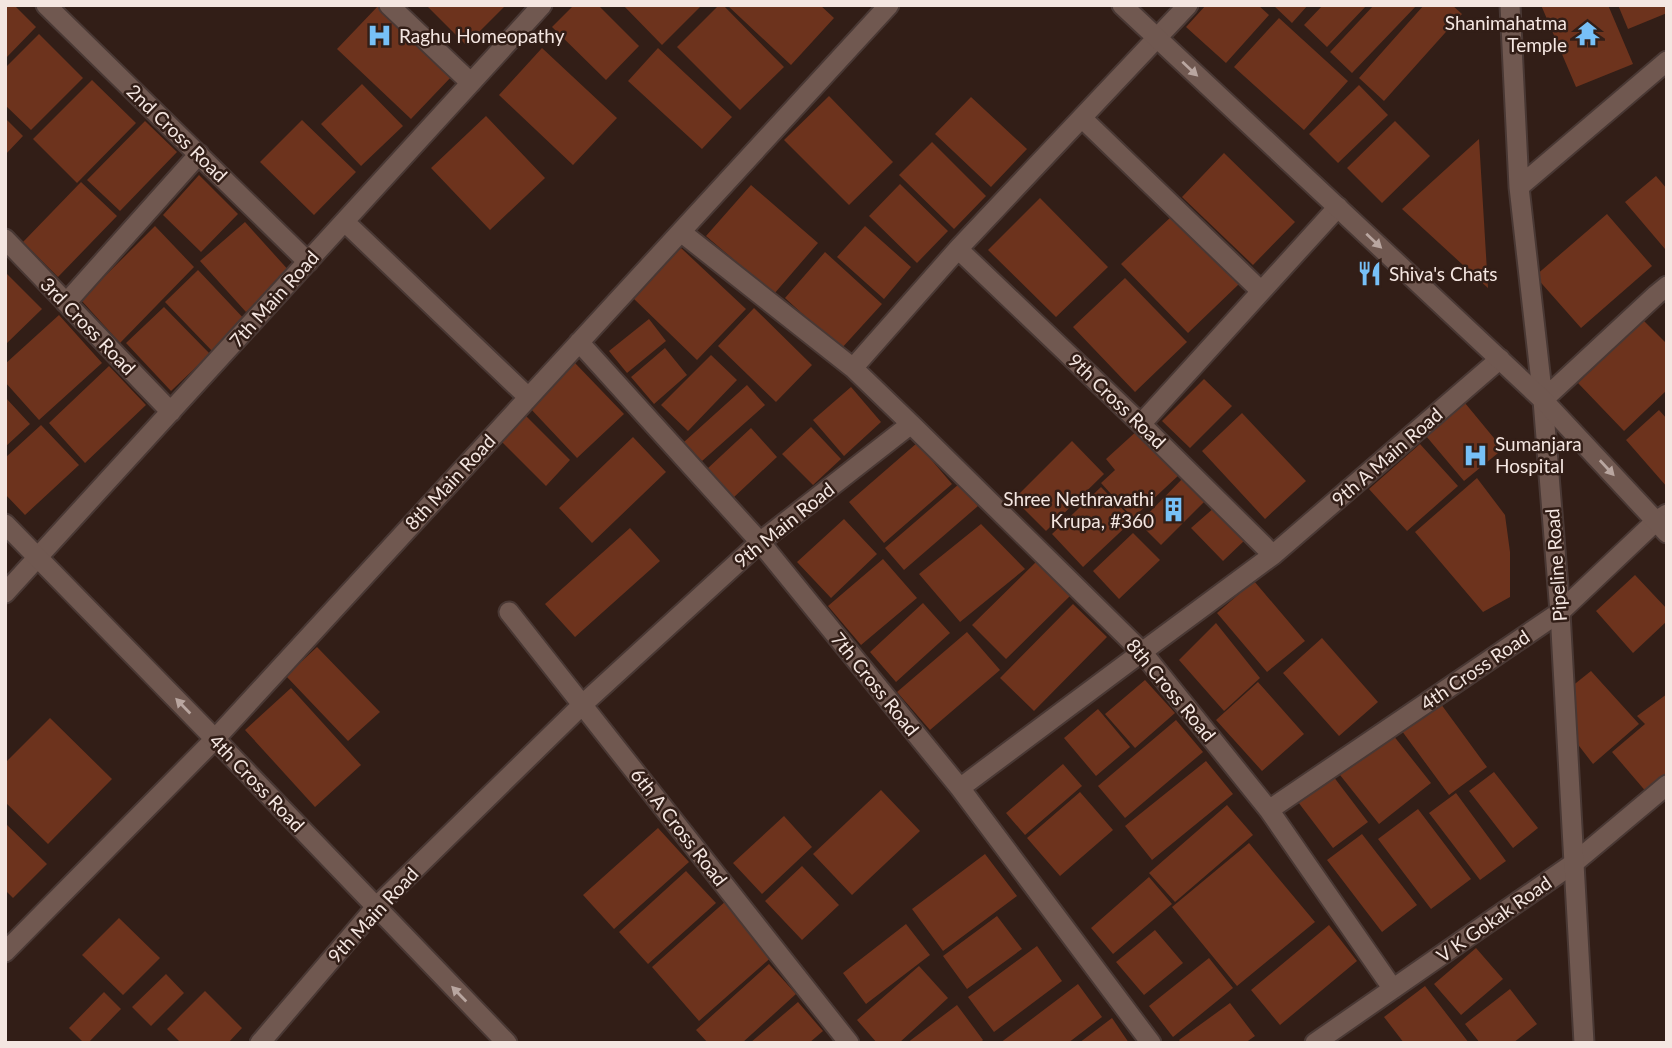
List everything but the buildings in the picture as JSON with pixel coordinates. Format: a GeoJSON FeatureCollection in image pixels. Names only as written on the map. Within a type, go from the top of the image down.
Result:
{"type":"FeatureCollection","features":[{"type":"Feature","properties":{"kind":"street","name":"2nd Cross Road"},"geometry":{"type":"LineString","coordinates":[[47,5],[308,262]]}},
{"type":"Feature","properties":{"kind":"street"},"geometry":{"type":"LineString","coordinates":[[389,5],[471,83]]}},
{"type":"Feature","properties":{"kind":"street","name":"7th Main Road"},"geometry":{"type":"LineString","coordinates":[[5,593],[542,5]]}},
{"type":"Feature","properties":{"kind":"street","name":"8th Main Road"},"geometry":{"type":"LineString","coordinates":[[5,952],[215,738],[889,5]]}},
{"type":"Feature","properties":{"kind":"street"},"geometry":{"type":"LineString","coordinates":[[1122,5],[1543,400],[1663,523]]}},
{"type":"Feature","properties":{"kind":"street"},"geometry":{"type":"LineString","coordinates":[[853,368],[958,249],[1188,5]]}},
{"type":"Feature","properties":{"kind":"street","name":"Pipeline Road"},"geometry":{"type":"LineString","coordinates":[[1510,5],[1519,187],[1543,400],[1560,612],[1584,1043]]}},
{"type":"Feature","properties":{"kind":"street"},"geometry":{"type":"LineString","coordinates":[[1519,187],[1667,61]]}},
{"type":"Feature","properties":{"kind":"street"},"geometry":{"type":"LineString","coordinates":[[1082,118],[1261,291]]}},
{"type":"Feature","properties":{"kind":"street"},"geometry":{"type":"LineString","coordinates":[[66,303],[198,154]]}},
{"type":"Feature","properties":{"kind":"street"},"geometry":{"type":"LineString","coordinates":[[1141,424],[1338,207]]}},
{"type":"Feature","properties":{"kind":"street"},"geometry":{"type":"LineString","coordinates":[[345,222],[528,397]]}},
{"type":"Feature","properties":{"kind":"street"},"geometry":{"type":"LineString","coordinates":[[681,232],[853,368],[911,424]]}},
{"type":"Feature","properties":{"kind":"street","name":"3rd Cross Road"},"geometry":{"type":"LineString","coordinates":[[5,239],[171,412]]}},
{"type":"Feature","properties":{"kind":"street","name":"9th Cross Road"},"geometry":{"type":"LineString","coordinates":[[958,249],[1273,555]]}},
{"type":"Feature","properties":{"kind":"street"},"geometry":{"type":"LineString","coordinates":[[1543,400],[1667,286]]}},
{"type":"Feature","properties":{"kind":"street","name":"7th Cross Road"},"geometry":{"type":"LineString","coordinates":[[579,342],[760,542],[960,788],[1151,1043]]}},
{"type":"Feature","properties":{"kind":"street","name":"9th A Main Road"},"geometry":{"type":"LineString","coordinates":[[960,788],[1273,555],[1500,359]]}},
{"type":"Feature","properties":{"kind":"street","name":"9th Main Road"},"geometry":{"type":"LineString","coordinates":[[260,1043],[376,907],[582,705],[760,542],[911,424]]}},
{"type":"Feature","properties":{"kind":"street","name":"8th Cross Road"},"geometry":{"type":"LineString","coordinates":[[911,424],[1142,652],[1269,810],[1392,989]]}},
{"type":"Feature","properties":{"kind":"street","name":"4th Cross Road"},"geometry":{"type":"LineString","coordinates":[[1269,810],[1560,612],[1663,523]]}},
{"type":"Feature","properties":{"kind":"street","name":"4th Cross Road"},"geometry":{"type":"LineString","coordinates":[[5,524],[215,738],[507,1043]]}},
{"type":"Feature","properties":{"kind":"street","name":"6th A Cross Road"},"geometry":{"type":"LineString","coordinates":[[509,612],[849,1043]]}},
{"type":"Feature","properties":{"kind":"street","name":"V K Gokak Road"},"geometry":{"type":"LineString","coordinates":[[1315,1043],[1574,863],[1667,785]]}},
{"type":"Feature","properties":{"kind":"place","name":"Shanimahatma Temple"},"geometry":{"type":"Point","coordinates":[1587,34]}},
{"type":"Feature","properties":{"kind":"place","name":"Raghu Homeopathy"},"geometry":{"type":"Point","coordinates":[379,36]}},
{"type":"Feature","properties":{"kind":"place","name":"Shiva's Chats"},"geometry":{"type":"Point","coordinates":[1369,274]}},
{"type":"Feature","properties":{"kind":"place","name":"Sumanjara Hospital"},"geometry":{"type":"Point","coordinates":[1475,455]}},
{"type":"Feature","properties":{"kind":"place","name":"Shree Nethravathi Krupa, #360"},"geometry":{"type":"Point","coordinates":[1174,510]}}]}
